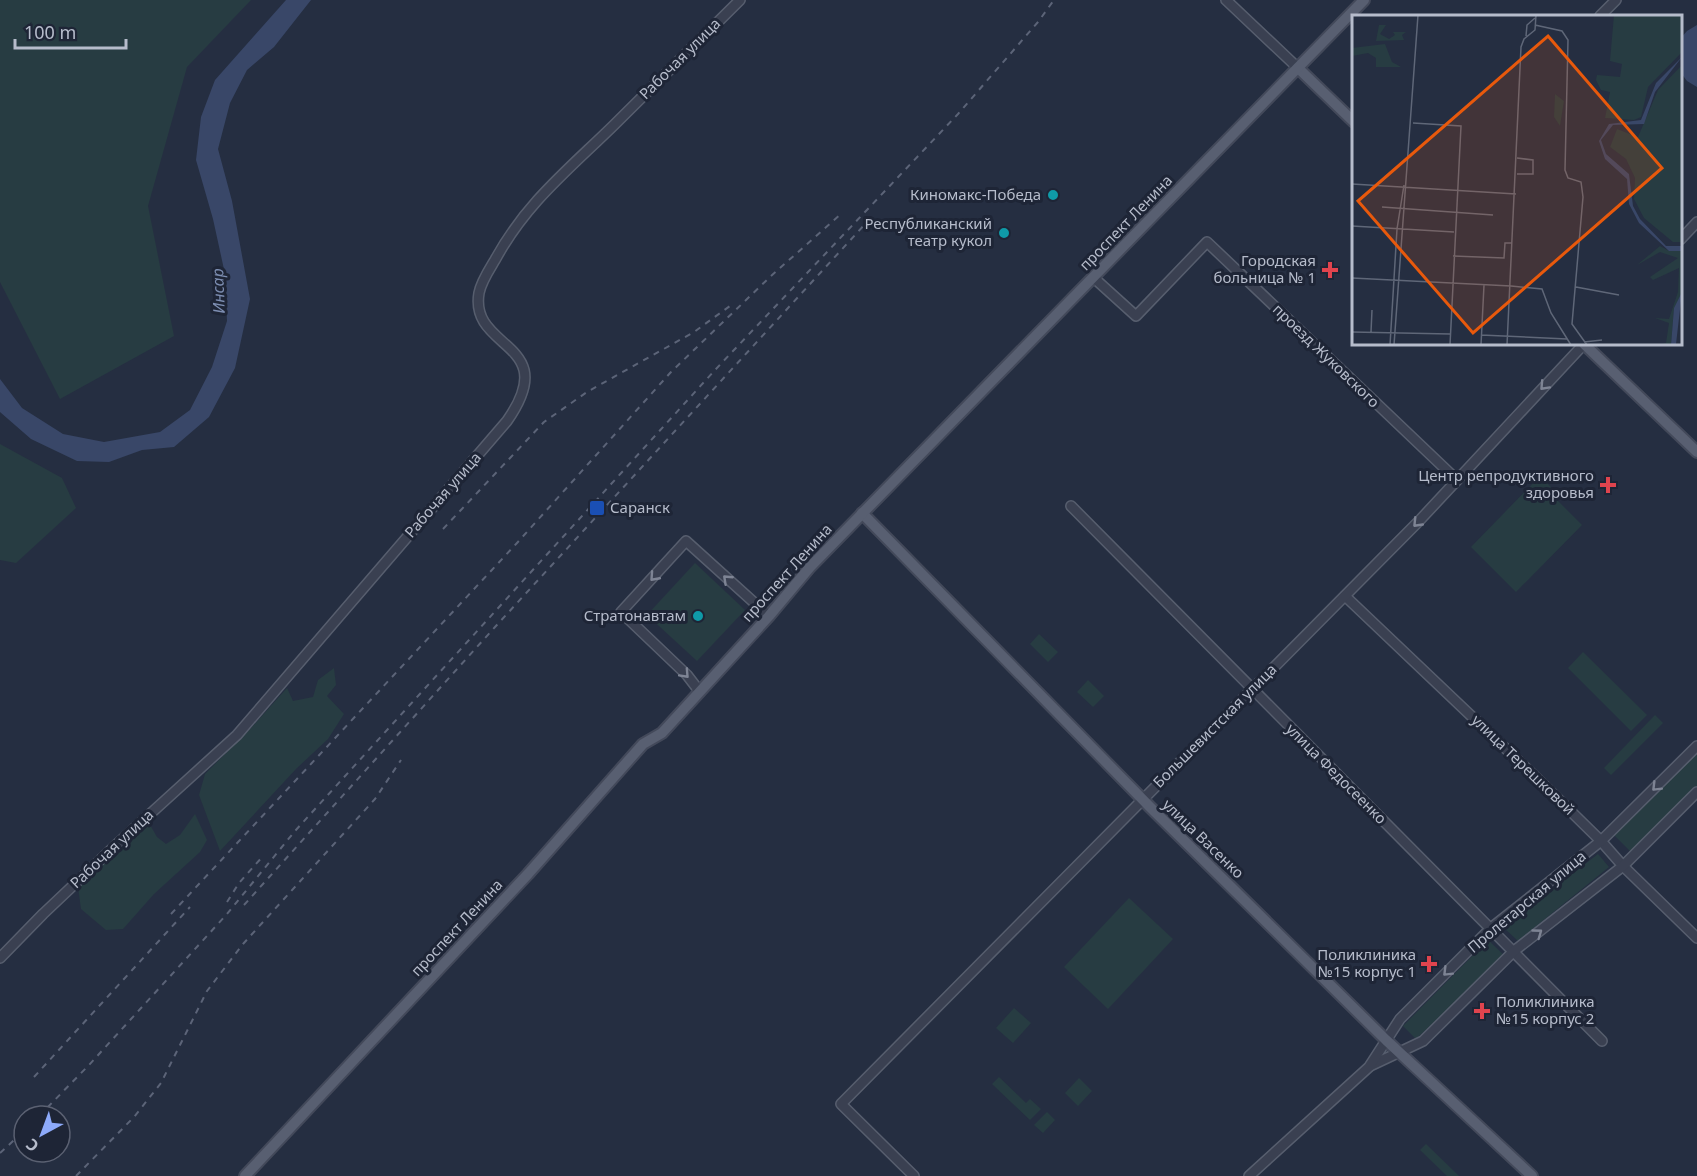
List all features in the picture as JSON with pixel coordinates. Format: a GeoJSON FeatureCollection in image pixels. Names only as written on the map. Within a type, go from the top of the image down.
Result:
{"type":"FeatureCollection","features":[{"type":"Feature","properties":{"kind":"main road","name":"проспект Ленина"},"geometry":{"type":"LineString","coordinates":[[245,1176],[520,883],[643,744],[662,733],[769,616],[810,567],[1364,0]]}},
{"type":"Feature","properties":{"kind":"main road"},"geometry":{"type":"LineString","coordinates":[[1298,68],[1352,121]]}},
{"type":"Feature","properties":{"kind":"main road"},"geometry":{"type":"LineString","coordinates":[[1585,345],[1697,452]]}},
{"type":"Feature","properties":{"kind":"main road","name":"улица Васенко"},"geometry":{"type":"LineString","coordinates":[[862,513],[1143,800],[1386,1040],[1532,1176]]}},
{"type":"Feature","properties":{"kind":"street","name":"Рабочая улица"},"geometry":{"type":"LineString","coordinates":[[0,958],[117,844],[237,735],[507,422],[523,395],[524,368],[515,353],[481,318],[479,291],[485,277],[510,233],[548,188],[740,0]]}},
{"type":"Feature","properties":{"kind":"street"},"geometry":{"type":"LineString","coordinates":[[1227,0],[1298,68]]}},
{"type":"Feature","properties":{"kind":"street"},"geometry":{"type":"LineString","coordinates":[[1601,15],[1616,0]]}},
{"type":"Feature","properties":{"kind":"street"},"geometry":{"type":"LineString","coordinates":[[1682,238],[1697,222]]}},
{"type":"Feature","properties":{"kind":"street","name":"проезд Жуковского"},"geometry":{"type":"LineString","coordinates":[[1094,278],[1136,316],[1207,242],[1457,480]]}},
{"type":"Feature","properties":{"kind":"street","name":"Большевистская улица"},"geometry":{"type":"LineString","coordinates":[[914,1176],[841,1104],[1419,521],[1583,345]]}},
{"type":"Feature","properties":{"kind":"street","name":"улица Федосеенко"},"geometry":{"type":"LineString","coordinates":[[1071,506],[1602,1041]]}},
{"type":"Feature","properties":{"kind":"street"},"geometry":{"type":"LineString","coordinates":[[700,692],[687,675],[621,612],[686,541],[769,616]]}},
{"type":"Feature","properties":{"kind":"street","name":"улица Терешковой"},"geometry":{"type":"LineString","coordinates":[[1345,596],[1601,841],[1623,866],[1697,938]]}},
{"type":"Feature","properties":{"kind":"street","name":"Пролетарская улица"},"geometry":{"type":"LineString","coordinates":[[1249,1176],[1369,1067],[1400,1019],[1491,928],[1601,841],[1697,746]]}},
{"type":"Feature","properties":{"kind":"street","name":"Пролетарская улица"},"geometry":{"type":"LineString","coordinates":[[1369,1067],[1423,1041],[1514,951],[1623,866],[1697,792]]}},
{"type":"Feature","properties":{"kind":"green space"},"geometry":{"type":"Polygon","coordinates":[[[0,0],[251,0],[187,67],[148,206],[174,336],[60,399],[0,282],[0,0]]]}},
{"type":"Feature","properties":{"kind":"green space"},"geometry":{"type":"Polygon","coordinates":[[[0,444],[62,478],[76,508],[16,563],[0,560],[0,444]]]}},
{"type":"Feature","properties":{"kind":"green space"},"geometry":{"type":"Polygon","coordinates":[[[1540,476],[1554,490],[1551,494],[1582,525],[1516,592],[1471,547],[1540,476]]]}},
{"type":"Feature","properties":{"kind":"green space"},"geometry":{"type":"Polygon","coordinates":[[[695,563],[745,610],[697,661],[647,615],[695,563]]]}},
{"type":"Feature","properties":{"kind":"green space"},"geometry":{"type":"Polygon","coordinates":[[[1039,634],[1058,652],[1048,662],[1030,644],[1039,634]]]}},
{"type":"Feature","properties":{"kind":"green space"},"geometry":{"type":"Polygon","coordinates":[[[1583,652],[1647,715],[1631,731],[1568,668],[1583,652]]]}},
{"type":"Feature","properties":{"kind":"green space"},"geometry":{"type":"Polygon","coordinates":[[[334,668],[336,685],[327,696],[344,714],[328,739],[296,769],[220,851],[199,795],[205,774],[287,688],[293,701],[313,697],[318,680],[334,668]]]}},
{"type":"Feature","properties":{"kind":"green space"},"geometry":{"type":"Polygon","coordinates":[[[1088,680],[1104,696],[1093,707],[1077,692],[1088,680]]]}},
{"type":"Feature","properties":{"kind":"green space"},"geometry":{"type":"Polygon","coordinates":[[[1655,715],[1663,723],[1611,775],[1604,768],[1655,715]]]}},
{"type":"Feature","properties":{"kind":"green space"},"geometry":{"type":"Polygon","coordinates":[[[1697,752],[1697,786],[1631,852],[1614,835],[1697,752]]]}},
{"type":"Feature","properties":{"kind":"green space"},"geometry":{"type":"Polygon","coordinates":[[[195,814],[207,840],[200,852],[154,894],[123,929],[106,930],[81,909],[78,887],[149,823],[157,837],[166,844],[180,835],[195,814]]]}},
{"type":"Feature","properties":{"kind":"green space"},"geometry":{"type":"Polygon","coordinates":[[[1598,854],[1609,867],[1518,941],[1503,927],[1598,854]]]}},
{"type":"Feature","properties":{"kind":"green space"},"geometry":{"type":"Polygon","coordinates":[[[1129,898],[1173,939],[1108,1009],[1064,967],[1129,898]]]}},
{"type":"Feature","properties":{"kind":"green space"},"geometry":{"type":"Polygon","coordinates":[[[1488,940],[1505,956],[1416,1039],[1403,1026],[1488,940]]]}},
{"type":"Feature","properties":{"kind":"green space"},"geometry":{"type":"Polygon","coordinates":[[[1014,1008],[1031,1023],[1013,1043],[996,1028],[1014,1008]]]}},
{"type":"Feature","properties":{"kind":"green space"},"geometry":{"type":"Polygon","coordinates":[[[999,1077],[1026,1103],[1030,1099],[1041,1109],[1030,1120],[992,1084],[999,1077]]]}},
{"type":"Feature","properties":{"kind":"green space"},"geometry":{"type":"Polygon","coordinates":[[[1079,1078],[1092,1091],[1078,1106],[1065,1093],[1079,1078]]]}},
{"type":"Feature","properties":{"kind":"green space"},"geometry":{"type":"Polygon","coordinates":[[[1047,1112],[1055,1120],[1043,1133],[1034,1125],[1047,1112]]]}},
{"type":"Feature","properties":{"kind":"green space"},"geometry":{"type":"Polygon","coordinates":[[[1426,1144],[1459,1176],[1447,1176],[1420,1150],[1426,1144]]]}},
{"type":"Feature","properties":{"kind":"water"},"geometry":{"type":"Polygon","coordinates":[[[286,0],[311,0],[274,47],[247,70],[230,103],[218,149],[232,201],[250,299],[235,368],[209,417],[174,447],[142,450],[109,462],[77,461],[31,439],[0,412],[0,379],[22,408],[63,434],[104,442],[160,432],[190,410],[212,367],[227,321],[225,274],[213,219],[196,160],[201,117],[215,80],[286,0]]]}},
{"type":"Feature","properties":{"kind":"water"},"geometry":{"type":"Polygon","coordinates":[[[1697,25],[1697,87],[1687,81],[1682,74],[1682,37],[1697,25]]]}},
{"type":"Feature","properties":{"kind":"railway"},"geometry":{"type":"LineString","coordinates":[[51,1104],[227,914],[295,831],[715,370],[958,114],[1038,22],[1054,0]]}},
{"type":"Feature","properties":{"kind":"railway"},"geometry":{"type":"LineString","coordinates":[[171,914],[517,543],[671,372],[771,276],[841,214]]}},
{"type":"Feature","properties":{"kind":"railway"},"geometry":{"type":"LineString","coordinates":[[244,905],[495,627],[867,222]]}},
{"type":"Feature","properties":{"kind":"railway"},"geometry":{"type":"LineString","coordinates":[[443,529],[544,422],[587,392],[694,332],[734,303]]}},
{"type":"Feature","properties":{"kind":"railway"},"geometry":{"type":"LineString","coordinates":[[76,1176],[134,1117],[161,1083],[207,991],[243,944],[375,799],[401,760]]}},
{"type":"Feature","properties":{"kind":"railway"},"geometry":{"type":"LineString","coordinates":[[227,902],[239,883],[264,855]]}},
{"type":"Feature","properties":{"kind":"railway"},"geometry":{"type":"LineString","coordinates":[[34,1077],[190,907]]}},
{"type":"Feature","properties":{"kind":"railway"},"geometry":{"type":"LineString","coordinates":[[0,1153],[12,1142]]}},
{"type":"Feature","properties":{"kind":"place","name":"Киномакс-Победа"},"geometry":{"type":"Point","coordinates":[1053,195]}},
{"type":"Feature","properties":{"kind":"place","name":"Республиканский театр кукол"},"geometry":{"type":"Point","coordinates":[1004,233]}},
{"type":"Feature","properties":{"kind":"place","name":"Городская больница № 1"},"geometry":{"type":"Point","coordinates":[1330,270]}},
{"type":"Feature","properties":{"kind":"place","name":"Центр репродуктивного здоровья"},"geometry":{"type":"Point","coordinates":[1608,485]}},
{"type":"Feature","properties":{"kind":"place","name":"Саранск"},"geometry":{"type":"Point","coordinates":[597,508]}},
{"type":"Feature","properties":{"kind":"place","name":"Стратонавтам"},"geometry":{"type":"Point","coordinates":[698,616]}},
{"type":"Feature","properties":{"kind":"place","name":"Поликлиника №15 корпус 1"},"geometry":{"type":"Point","coordinates":[1429,964]}},
{"type":"Feature","properties":{"kind":"place","name":"Поликлиника №15 корпус 2"},"geometry":{"type":"Point","coordinates":[1482,1011]}},
{"type":"Feature","properties":{"kind":"water label","name":"Инсар"},"geometry":{"type":"Point","coordinates":[218,291]}}]}
